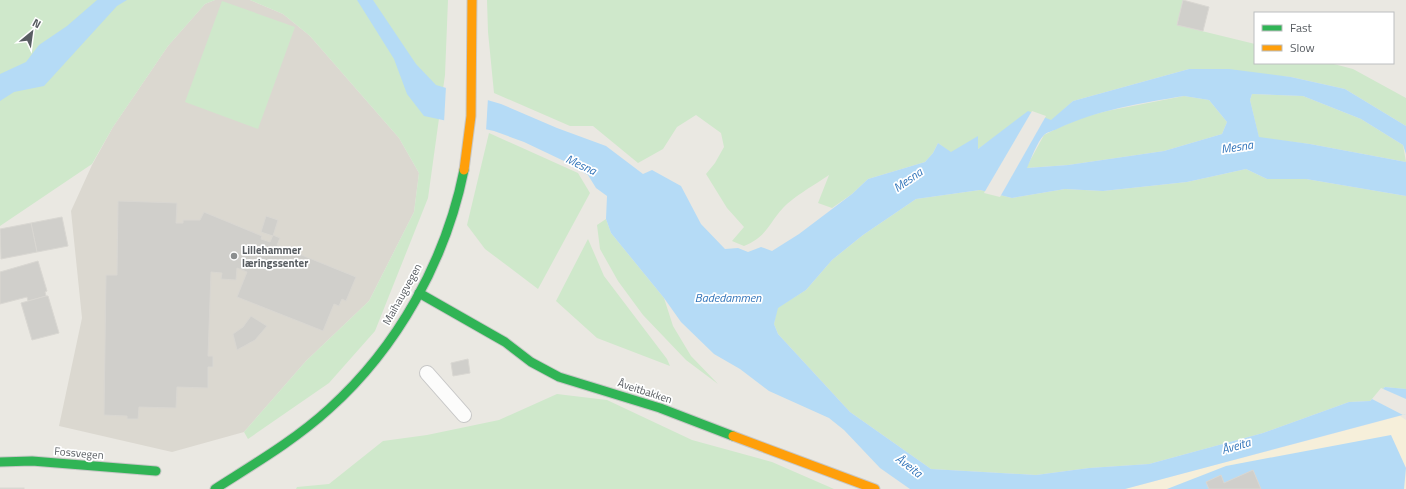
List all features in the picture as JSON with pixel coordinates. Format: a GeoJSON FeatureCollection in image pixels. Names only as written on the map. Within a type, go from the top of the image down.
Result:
{"type":"FeatureCollection","features":[{"type":"Feature","properties":{"kind":"street","name":"Maihaugvegen"},"geometry":{"type":"LineString","coordinates":[[215,489],[277,450],[330,408],[380,356],[418,293],[441,247],[458,201],[467,155],[471,122],[472,0]]}},
{"type":"Feature","properties":{"kind":"street","name":"Åveitbakken"},"geometry":{"type":"LineString","coordinates":[[418,293],[471,322],[504,342],[530,362],[559,377],[660,408],[875,489]]}},
{"type":"Feature","properties":{"kind":"street","name":"Fossvegen"},"geometry":{"type":"LineString","coordinates":[[0,462],[32,461],[156,471]]}},
{"type":"Feature","properties":{"kind":"lane"},"geometry":{"type":"LineString","coordinates":[[427,373],[464,415]]}},
{"type":"Feature","properties":{"kind":"shaded area","name":"Lillehammer læringssenter"},"geometry":{"type":"Polygon","coordinates":[[[215,0],[250,0],[283,14],[310,36],[399,138],[419,173],[414,212],[369,301],[306,361],[244,432],[172,452],[59,426],[82,318],[71,211],[92,165],[113,127],[168,46],[205,4],[215,0]]]}},
{"type":"Feature","properties":{"kind":"shaded area"},"geometry":{"type":"Polygon","coordinates":[[[1400,416],[1406,420],[1406,489],[1125,489],[1400,416]]]}},
{"type":"Feature","properties":{"kind":"green space"},"geometry":{"type":"Polygon","coordinates":[[[0,0],[215,0],[205,4],[168,46],[113,127],[92,164],[0,226],[0,0]]]}},
{"type":"Feature","properties":{"kind":"green space"},"geometry":{"type":"Polygon","coordinates":[[[250,0],[448,0],[445,75],[428,198],[375,331],[329,383],[248,439],[244,432],[306,361],[369,301],[414,212],[419,173],[399,138],[310,36],[283,14],[250,0]]]}},
{"type":"Feature","properties":{"kind":"green space"},"geometry":{"type":"Polygon","coordinates":[[[487,0],[1183,0],[1177,25],[1254,44],[1254,64],[1334,64],[1353,69],[1406,98],[1406,126],[1345,89],[1291,77],[1189,69],[1073,101],[1051,121],[988,142],[978,149],[978,137],[951,153],[938,143],[933,153],[925,162],[868,179],[852,194],[832,208],[818,203],[829,175],[787,204],[758,239],[744,246],[732,241],[744,227],[727,208],[706,174],[715,163],[724,147],[721,133],[696,115],[677,127],[663,149],[638,163],[593,126],[570,126],[494,93],[488,32],[487,0]]]}},
{"type":"Feature","properties":{"kind":"green space"},"geometry":{"type":"Polygon","coordinates":[[[222,1],[295,27],[258,129],[185,102],[222,1]]]}},
{"type":"Feature","properties":{"kind":"green space"},"geometry":{"type":"Polygon","coordinates":[[[1252,94],[1303,96],[1361,119],[1403,145],[1406,162],[1310,144],[1259,138],[1250,100],[1252,94]]]}},
{"type":"Feature","properties":{"kind":"green space"},"geometry":{"type":"Polygon","coordinates":[[[1184,96],[1209,100],[1227,122],[1222,134],[1164,151],[1068,165],[1026,168],[1044,135],[1060,127],[1084,117],[1107,111],[1184,96]]]}},
{"type":"Feature","properties":{"kind":"green space"},"geometry":{"type":"Polygon","coordinates":[[[489,133],[578,173],[590,193],[538,289],[485,249],[467,225],[489,133]]]}},
{"type":"Feature","properties":{"kind":"green space"},"geometry":{"type":"Polygon","coordinates":[[[1246,169],[1267,179],[1306,179],[1406,196],[1406,389],[1385,387],[1370,401],[1349,402],[1263,433],[1149,464],[1089,468],[1036,475],[931,469],[850,412],[778,334],[774,324],[777,308],[806,290],[832,260],[863,235],[916,199],[980,190],[1012,198],[1065,189],[1103,191],[1187,182],[1246,169]]]}},
{"type":"Feature","properties":{"kind":"green space"},"geometry":{"type":"Polygon","coordinates":[[[606,219],[611,233],[664,298],[673,326],[691,356],[718,384],[686,360],[643,315],[618,281],[600,249],[597,225],[606,219]]]}},
{"type":"Feature","properties":{"kind":"green space"},"geometry":{"type":"Polygon","coordinates":[[[588,239],[604,276],[667,359],[670,366],[597,338],[556,301],[588,239]]]}},
{"type":"Feature","properties":{"kind":"green space"},"geometry":{"type":"Polygon","coordinates":[[[557,394],[607,400],[692,440],[772,462],[834,489],[296,489],[297,487],[329,484],[383,441],[427,435],[499,420],[557,394]]]}},
{"type":"Feature","properties":{"kind":"water"},"geometry":{"type":"Polygon","coordinates":[[[97,0],[127,0],[117,6],[44,86],[14,92],[0,101],[0,74],[26,62],[39,45],[67,26],[97,0]]]}},
{"type":"Feature","properties":{"kind":"water"},"geometry":{"type":"Polygon","coordinates":[[[357,0],[373,0],[416,64],[436,85],[501,104],[557,128],[606,146],[643,174],[652,170],[681,186],[701,224],[725,249],[738,248],[748,252],[761,247],[772,251],[799,234],[852,194],[868,179],[925,162],[933,153],[938,143],[951,152],[978,136],[978,149],[1028,111],[1051,120],[1073,101],[1189,69],[1229,69],[1291,77],[1345,89],[1406,126],[1406,154],[1403,145],[1361,119],[1303,96],[1252,94],[1250,100],[1259,137],[1310,144],[1406,162],[1406,196],[1306,179],[1267,179],[1246,169],[1187,182],[1103,191],[1065,189],[1012,198],[980,190],[916,199],[863,235],[832,260],[806,290],[778,308],[774,324],[778,334],[850,412],[931,469],[1036,475],[1089,468],[1149,464],[1263,433],[1349,402],[1370,401],[1385,387],[1406,389],[1406,414],[1125,489],[910,489],[880,468],[844,430],[829,418],[769,391],[740,369],[714,354],[681,322],[664,298],[611,233],[606,219],[607,196],[596,188],[588,175],[564,161],[524,142],[494,131],[424,116],[407,94],[394,59],[357,0]],[[1184,96],[1152,101],[1103,112],[1072,122],[1048,132],[1041,138],[1027,168],[1068,165],[1164,151],[1222,134],[1227,122],[1209,100],[1184,96]]]}},
{"type":"Feature","properties":{"kind":"water"},"geometry":{"type":"Polygon","coordinates":[[[1391,435],[1406,468],[1404,489],[1167,489],[1226,466],[1391,435]]]}},
{"type":"Feature","properties":{"kind":"pier"},"geometry":{"type":"Polygon","coordinates":[[[446,86],[488,98],[486,131],[444,123],[446,86]]]}},
{"type":"Feature","properties":{"kind":"pier"},"geometry":{"type":"Polygon","coordinates":[[[1032,111],[1046,116],[1000,197],[984,193],[1032,111]]]}},
{"type":"Feature","properties":{"kind":"pier"},"geometry":{"type":"Polygon","coordinates":[[[1381,388],[1406,399],[1406,414],[1403,415],[1372,399],[1381,388]]]}},
{"type":"Feature","properties":{"kind":"building"},"geometry":{"type":"Polygon","coordinates":[[[1183,0],[1209,7],[1203,31],[1177,25],[1183,0]]]}},
{"type":"Feature","properties":{"kind":"building"},"geometry":{"type":"Polygon","coordinates":[[[118,201],[177,203],[176,223],[183,223],[183,220],[200,220],[204,212],[262,236],[261,239],[270,242],[273,235],[280,238],[277,245],[356,277],[346,301],[342,299],[339,306],[334,304],[323,331],[237,297],[247,272],[237,268],[236,280],[221,279],[222,273],[211,272],[208,356],[213,356],[213,367],[208,367],[208,388],[177,387],[176,408],[139,407],[138,419],[127,419],[127,416],[104,415],[106,275],[117,275],[118,201]]]}},
{"type":"Feature","properties":{"kind":"building"},"geometry":{"type":"Polygon","coordinates":[[[266,216],[278,220],[273,236],[261,232],[266,216]]]}},
{"type":"Feature","properties":{"kind":"building"},"geometry":{"type":"Polygon","coordinates":[[[62,217],[68,246],[37,252],[31,223],[62,217]]]}},
{"type":"Feature","properties":{"kind":"building"},"geometry":{"type":"Polygon","coordinates":[[[31,223],[37,252],[1,259],[0,229],[31,223]]]}},
{"type":"Feature","properties":{"kind":"building"},"geometry":{"type":"Polygon","coordinates":[[[38,261],[47,291],[45,292],[46,296],[28,301],[27,297],[0,304],[0,272],[38,261]]]}},
{"type":"Feature","properties":{"kind":"building"},"geometry":{"type":"Polygon","coordinates":[[[48,296],[59,333],[32,340],[21,303],[48,296]]]}},
{"type":"Feature","properties":{"kind":"building"},"geometry":{"type":"Polygon","coordinates":[[[251,316],[267,326],[255,340],[237,350],[233,334],[243,327],[251,316]]]}},
{"type":"Feature","properties":{"kind":"building"},"geometry":{"type":"Polygon","coordinates":[[[468,359],[470,373],[453,376],[451,363],[468,359]]]}},
{"type":"Feature","properties":{"kind":"building"},"geometry":{"type":"Polygon","coordinates":[[[1253,470],[1261,489],[1209,489],[1206,482],[1221,475],[1224,483],[1253,470]]]}},
{"type":"Feature","properties":{"kind":"building"},"geometry":{"type":"Polygon","coordinates":[[[24,488],[24,489],[0,489],[24,488]]]}},
{"type":"Feature","properties":{"kind":"traffic: fast"},"geometry":{"type":"LineString","coordinates":[[215,489],[274,451],[316,420],[354,385],[377,358],[416,300],[432,269],[456,204],[464,170]]}},
{"type":"Feature","properties":{"kind":"traffic: fast"},"geometry":{"type":"LineString","coordinates":[[419,293],[505,342],[531,362],[559,377],[660,408],[733,436]]}},
{"type":"Feature","properties":{"kind":"traffic: fast"},"geometry":{"type":"LineString","coordinates":[[0,462],[32,461],[156,471]]}},
{"type":"Feature","properties":{"kind":"traffic: slow"},"geometry":{"type":"LineString","coordinates":[[464,170],[471,116],[472,0]]}},
{"type":"Feature","properties":{"kind":"traffic: slow"},"geometry":{"type":"LineString","coordinates":[[733,436],[875,489]]}},
{"type":"Feature","properties":{"kind":"place","name":"Lillehammer læringssenter"},"geometry":{"type":"Point","coordinates":[234,256]}},
{"type":"Feature","properties":{"kind":"water label","name":"Mesna"},"geometry":{"type":"Point","coordinates":[1237,147]}},
{"type":"Feature","properties":{"kind":"water label","name":"Mesna"},"geometry":{"type":"Point","coordinates":[581,165]}},
{"type":"Feature","properties":{"kind":"water label","name":"Mesna"},"geometry":{"type":"Point","coordinates":[908,180]}},
{"type":"Feature","properties":{"kind":"water label","name":"Badedammen"},"geometry":{"type":"Point","coordinates":[728,298]}},
{"type":"Feature","properties":{"kind":"water label","name":"Åveita"},"geometry":{"type":"Point","coordinates":[1236,446]}},
{"type":"Feature","properties":{"kind":"water label","name":"Åveita"},"geometry":{"type":"Point","coordinates":[909,466]}}]}
